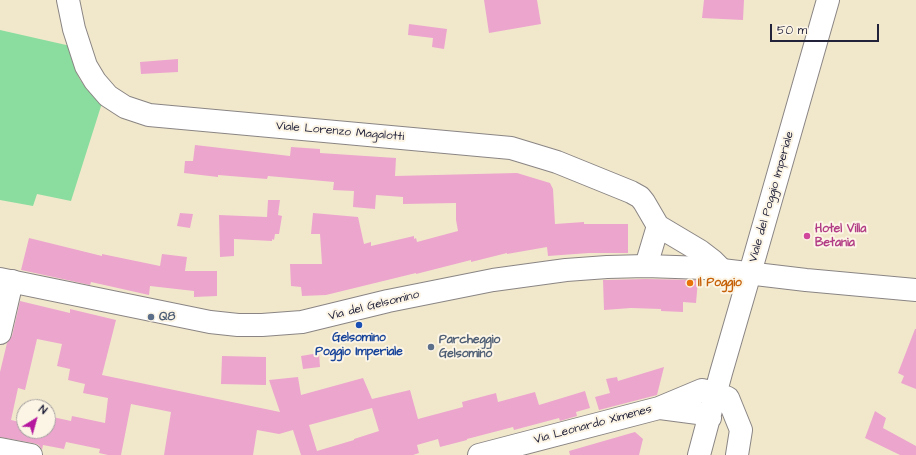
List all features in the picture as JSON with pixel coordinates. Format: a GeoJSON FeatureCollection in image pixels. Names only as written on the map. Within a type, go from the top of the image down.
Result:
{"type":"FeatureCollection","features":[{"type":"Feature","properties":{"kind":"street","name":"Viale Lorenzo Magalotti"},"geometry":{"type":"LineString","coordinates":[[68,0],[74,29],[86,66],[95,81],[108,96],[125,107],[149,115],[511,148],[556,162],[640,197],[658,226],[700,250],[714,261],[723,271]]}},
{"type":"Feature","properties":{"kind":"street","name":"Viale del Poggio Imperiale"},"geometry":{"type":"LineString","coordinates":[[699,455],[721,373],[828,0]]}},
{"type":"Feature","properties":{"kind":"street"},"geometry":{"type":"LineString","coordinates":[[646,266],[658,226]]}},
{"type":"Feature","properties":{"kind":"street","name":"Via del Gelsomino"},"geometry":{"type":"LineString","coordinates":[[6,280],[210,322],[238,325],[302,322],[396,299],[493,280],[566,270],[607,267],[691,267],[806,280],[916,290]]}},
{"type":"Feature","properties":{"kind":"street"},"geometry":{"type":"LineString","coordinates":[[0,333],[6,280]]}},
{"type":"Feature","properties":{"kind":"street","name":"Via Leonardo Ximenes"},"geometry":{"type":"LineString","coordinates":[[479,455],[659,408],[702,390],[716,393]]}},
{"type":"Feature","properties":{"kind":"street"},"geometry":{"type":"LineString","coordinates":[[716,393],[728,398],[741,430],[738,455]]}},
{"type":"Feature","properties":{"kind":"street","name":"Via Leonardo Ximenes"},"geometry":{"type":"LineString","coordinates":[[659,408],[698,413],[710,418]]}},
{"type":"Feature","properties":{"kind":"street"},"geometry":{"type":"LineString","coordinates":[[0,449],[31,455]]}},
{"type":"Feature","properties":{"kind":"green space"},"geometry":{"type":"Polygon","coordinates":[[[0,30],[75,47],[74,60],[77,74],[88,90],[102,103],[71,201],[37,194],[33,206],[0,200],[0,30]]]}},
{"type":"Feature","properties":{"kind":"building"},"geometry":{"type":"Polygon","coordinates":[[[484,0],[537,0],[541,24],[489,33],[484,0]]]}},
{"type":"Feature","properties":{"kind":"building"},"geometry":{"type":"Polygon","coordinates":[[[704,0],[744,0],[743,20],[702,18],[704,0]]]}},
{"type":"Feature","properties":{"kind":"building"},"geometry":{"type":"Polygon","coordinates":[[[409,24],[447,29],[444,49],[432,47],[433,38],[408,35],[409,24]]]}},
{"type":"Feature","properties":{"kind":"building"},"geometry":{"type":"Polygon","coordinates":[[[178,59],[178,72],[141,74],[140,62],[178,59]]]}},
{"type":"Feature","properties":{"kind":"building"},"geometry":{"type":"Polygon","coordinates":[[[195,145],[290,156],[291,147],[320,149],[320,153],[396,158],[395,176],[517,173],[550,183],[553,189],[555,224],[584,222],[584,224],[628,224],[628,253],[589,253],[548,256],[547,247],[507,253],[471,262],[471,260],[326,295],[302,296],[301,287],[291,286],[290,264],[322,264],[320,234],[311,234],[313,213],[358,217],[364,244],[371,242],[371,246],[414,236],[414,239],[416,238],[417,242],[458,231],[456,220],[456,203],[403,204],[403,197],[376,195],[375,209],[353,207],[354,191],[333,190],[334,182],[268,176],[267,179],[218,175],[218,177],[184,173],[185,161],[193,161],[195,145]]]}},
{"type":"Feature","properties":{"kind":"building"},"geometry":{"type":"Polygon","coordinates":[[[268,200],[280,200],[278,215],[282,216],[279,234],[275,234],[274,240],[234,239],[234,256],[220,257],[219,215],[267,217],[268,200]]]}},
{"type":"Feature","properties":{"kind":"building"},"geometry":{"type":"Polygon","coordinates":[[[180,213],[193,214],[190,228],[177,226],[180,213]]]}},
{"type":"Feature","properties":{"kind":"building"},"geometry":{"type":"Polygon","coordinates":[[[29,238],[102,256],[102,254],[160,266],[162,254],[187,257],[185,271],[217,271],[217,296],[194,297],[194,291],[150,286],[149,295],[91,282],[90,285],[21,270],[29,238]]]}},
{"type":"Feature","properties":{"kind":"building"},"geometry":{"type":"Polygon","coordinates":[[[603,280],[698,280],[696,303],[683,302],[683,312],[661,311],[661,309],[631,308],[604,310],[603,280]]]}},
{"type":"Feature","properties":{"kind":"building"},"geometry":{"type":"Polygon","coordinates":[[[20,301],[70,313],[70,309],[116,320],[102,375],[280,412],[269,380],[298,377],[301,395],[363,378],[372,399],[410,390],[418,419],[463,407],[462,402],[496,393],[498,402],[535,392],[539,405],[585,391],[590,408],[576,412],[577,416],[560,421],[559,418],[514,430],[513,427],[440,447],[438,439],[417,445],[419,453],[413,455],[301,455],[293,430],[279,434],[257,430],[253,455],[164,455],[171,412],[131,404],[121,455],[99,453],[100,449],[66,442],[64,449],[43,445],[42,450],[39,445],[33,443],[0,437],[0,372],[7,343],[12,336],[20,301]],[[37,339],[25,390],[18,388],[11,420],[16,421],[16,439],[56,439],[56,418],[71,421],[72,416],[105,423],[108,398],[83,393],[85,384],[68,380],[70,369],[57,366],[62,344],[37,339]],[[372,408],[309,425],[317,451],[379,431],[372,408]]]}},
{"type":"Feature","properties":{"kind":"building"},"geometry":{"type":"Polygon","coordinates":[[[915,329],[916,389],[901,383],[904,376],[898,373],[915,329]]]}},
{"type":"Feature","properties":{"kind":"building"},"geometry":{"type":"Polygon","coordinates":[[[319,353],[320,367],[303,369],[301,356],[319,353]]]}},
{"type":"Feature","properties":{"kind":"building"},"geometry":{"type":"Polygon","coordinates":[[[222,356],[266,357],[266,385],[221,384],[222,356]]]}},
{"type":"Feature","properties":{"kind":"building"},"geometry":{"type":"Polygon","coordinates":[[[664,367],[657,395],[599,410],[595,397],[610,393],[606,379],[617,377],[618,381],[664,367]]]}},
{"type":"Feature","properties":{"kind":"building"},"geometry":{"type":"Polygon","coordinates":[[[875,411],[886,418],[883,428],[916,446],[916,455],[900,455],[865,438],[875,411]]]}},
{"type":"Feature","properties":{"kind":"building"},"geometry":{"type":"Polygon","coordinates":[[[635,432],[643,439],[639,455],[570,455],[569,451],[635,432]]]}},
{"type":"Feature","properties":{"kind":"place","name":"Hotel Villa Betania"},"geometry":{"type":"Point","coordinates":[807,236]}},
{"type":"Feature","properties":{"kind":"place","name":"Il Poggio"},"geometry":{"type":"Point","coordinates":[690,283]}},
{"type":"Feature","properties":{"kind":"place","name":"Q8"},"geometry":{"type":"Point","coordinates":[151,317]}},
{"type":"Feature","properties":{"kind":"place","name":"Gelsomino Poggio Imperiale"},"geometry":{"type":"Point","coordinates":[359,325]}},
{"type":"Feature","properties":{"kind":"place","name":"Parcheggio Gelsomino"},"geometry":{"type":"Point","coordinates":[431,347]}}]}
